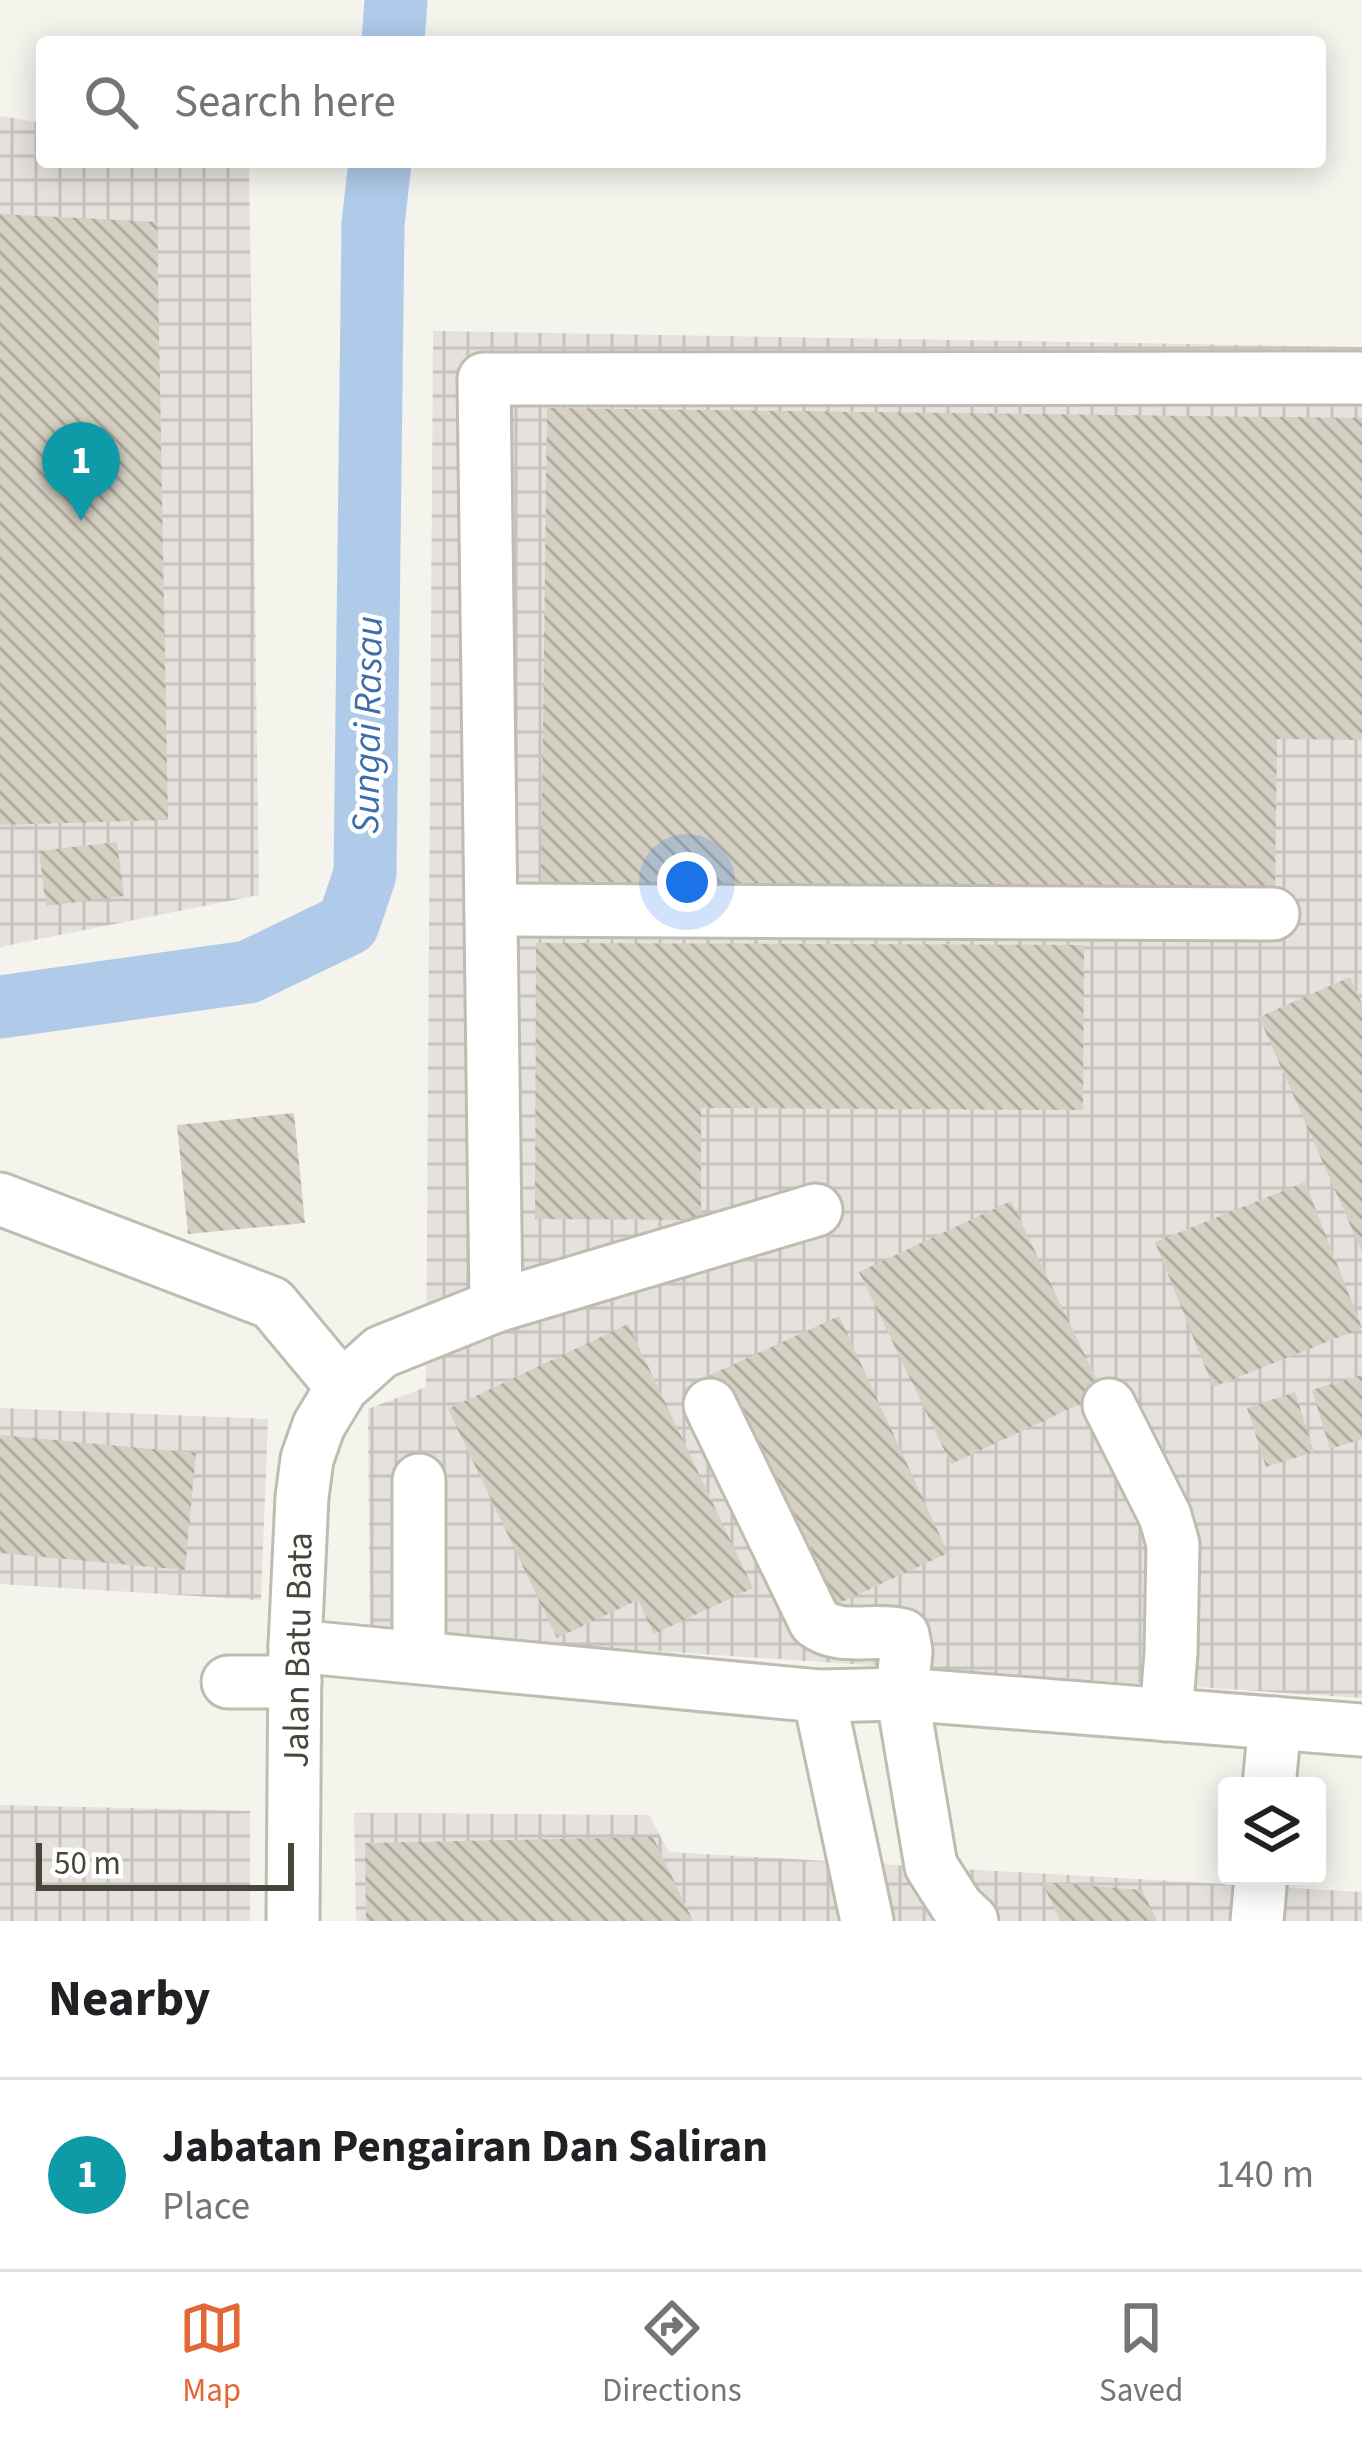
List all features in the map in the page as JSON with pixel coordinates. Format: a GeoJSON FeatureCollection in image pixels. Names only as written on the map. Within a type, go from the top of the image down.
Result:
{"type":"FeatureCollection","features":[{"type":"Feature","properties":{"kind":"street"},"geometry":{"type":"LineString","coordinates":[[496,1306],[484,379],[1362,378]]}},
{"type":"Feature","properties":{"kind":"street"},"geometry":{"type":"LineString","coordinates":[[491,910],[1273,914]]}},
{"type":"Feature","properties":{"kind":"street"},"geometry":{"type":"LineString","coordinates":[[0,1199],[272,1303],[342,1387],[381,1352],[496,1306],[816,1210]]}},
{"type":"Feature","properties":{"kind":"street","name":"Jalan Batu Bata"},"geometry":{"type":"LineString","coordinates":[[293,1921],[302,1497],[307,1459],[319,1425],[342,1387]]}},
{"type":"Feature","properties":{"kind":"street"},"geometry":{"type":"LineString","coordinates":[[710,1406],[815,1622],[827,1631],[844,1634],[887,1631],[903,1636],[902,1694],[931,1866],[972,1921]]}},
{"type":"Feature","properties":{"kind":"street"},"geometry":{"type":"LineString","coordinates":[[1109,1406],[1166,1516],[1173,1544],[1166,1715]]}},
{"type":"Feature","properties":{"kind":"street"},"geometry":{"type":"LineString","coordinates":[[419,1480],[419,1656]]}},
{"type":"Feature","properties":{"kind":"street"},"geometry":{"type":"LineString","coordinates":[[228,1682],[295,1664],[419,1656],[819,1696],[902,1694],[1362,1730]]}},
{"type":"Feature","properties":{"kind":"street"},"geometry":{"type":"LineString","coordinates":[[819,1696],[867,1921]]}},
{"type":"Feature","properties":{"kind":"street"},"geometry":{"type":"LineString","coordinates":[[1270,1777],[1275,1724]]}},
{"type":"Feature","properties":{"kind":"street"},"geometry":{"type":"LineString","coordinates":[[1257,1921],[1260,1885]]}},
{"type":"Feature","properties":{"kind":"shaded area"},"geometry":{"type":"Polygon","coordinates":[[[0,116],[36,122],[36,168],[249,168],[259,895],[0,947],[0,116]]]}},
{"type":"Feature","properties":{"kind":"shaded area"},"geometry":{"type":"Polygon","coordinates":[[[433,331],[1362,347],[1362,1698],[370,1632],[368,1409],[426,1387],[433,331]]]}},
{"type":"Feature","properties":{"kind":"shaded area"},"geometry":{"type":"Polygon","coordinates":[[[0,1408],[268,1419],[261,1600],[0,1584],[0,1408]]]}},
{"type":"Feature","properties":{"kind":"shaded area"},"geometry":{"type":"Polygon","coordinates":[[[0,1805],[250,1811],[250,1921],[0,1921],[0,1805]]]}},
{"type":"Feature","properties":{"kind":"shaded area"},"geometry":{"type":"Polygon","coordinates":[[[354,1813],[649,1815],[669,1852],[1362,1892],[1362,1921],[356,1921],[354,1813]]]}},
{"type":"Feature","properties":{"kind":"building"},"geometry":{"type":"Polygon","coordinates":[[[0,214],[157,222],[168,820],[0,825],[0,214]]]}},
{"type":"Feature","properties":{"kind":"building"},"geometry":{"type":"Polygon","coordinates":[[[547,408],[1362,418],[1362,740],[1277,739],[1275,891],[541,883],[547,408]]]}},
{"type":"Feature","properties":{"kind":"building"},"geometry":{"type":"Polygon","coordinates":[[[117,842],[124,896],[46,906],[39,851],[117,842]]]}},
{"type":"Feature","properties":{"kind":"building"},"geometry":{"type":"Polygon","coordinates":[[[536,943],[1084,945],[1083,1110],[701,1108],[701,1220],[535,1219],[536,943]]]}},
{"type":"Feature","properties":{"kind":"building"},"geometry":{"type":"Polygon","coordinates":[[[1350,977],[1362,1004],[1362,1252],[1259,1017],[1350,977]]]}},
{"type":"Feature","properties":{"kind":"building"},"geometry":{"type":"Polygon","coordinates":[[[294,1113],[305,1223],[188,1234],[177,1125],[294,1113]]]}},
{"type":"Feature","properties":{"kind":"building"},"geometry":{"type":"Polygon","coordinates":[[[1305,1182],[1362,1328],[1213,1387],[1155,1242],[1305,1182]]]}},
{"type":"Feature","properties":{"kind":"building"},"geometry":{"type":"Polygon","coordinates":[[[1011,1201],[1103,1393],[951,1464],[859,1272],[1011,1201]]]}},
{"type":"Feature","properties":{"kind":"building"},"geometry":{"type":"Polygon","coordinates":[[[839,1316],[948,1553],[820,1612],[710,1375],[839,1316]]]}},
{"type":"Feature","properties":{"kind":"building"},"geometry":{"type":"Polygon","coordinates":[[[628,1324],[753,1588],[654,1634],[638,1600],[557,1638],[448,1409],[628,1324]]]}},
{"type":"Feature","properties":{"kind":"building"},"geometry":{"type":"Polygon","coordinates":[[[1362,1375],[1362,1439],[1330,1449],[1312,1390],[1362,1375]]]}},
{"type":"Feature","properties":{"kind":"building"},"geometry":{"type":"Polygon","coordinates":[[[1295,1392],[1314,1452],[1266,1467],[1247,1408],[1295,1392]]]}},
{"type":"Feature","properties":{"kind":"building"},"geometry":{"type":"Polygon","coordinates":[[[0,1435],[196,1453],[185,1570],[0,1553],[0,1435]]]}},
{"type":"Feature","properties":{"kind":"building"},"geometry":{"type":"Polygon","coordinates":[[[653,1837],[693,1921],[366,1921],[365,1843],[653,1837]]]}},
{"type":"Feature","properties":{"kind":"building"},"geometry":{"type":"Polygon","coordinates":[[[1042,1882],[1142,1890],[1157,1921],[1060,1921],[1042,1882]]]}},
{"type":"Feature","properties":{"kind":"waterway","name":"Sungai Rasau"},"geometry":{"type":"LineString","coordinates":[[393,36],[396,0]]}},
{"type":"Feature","properties":{"kind":"waterway","name":"Sungai Rasau"},"geometry":{"type":"LineString","coordinates":[[0,1007],[248,972],[348,924],[365,874],[373,224],[379,168]]}},
{"type":"Feature","properties":{"kind":"place","name":"Jabatan Pengairan Dan Saliran"},"geometry":{"type":"Point","coordinates":[81,521]}}]}
